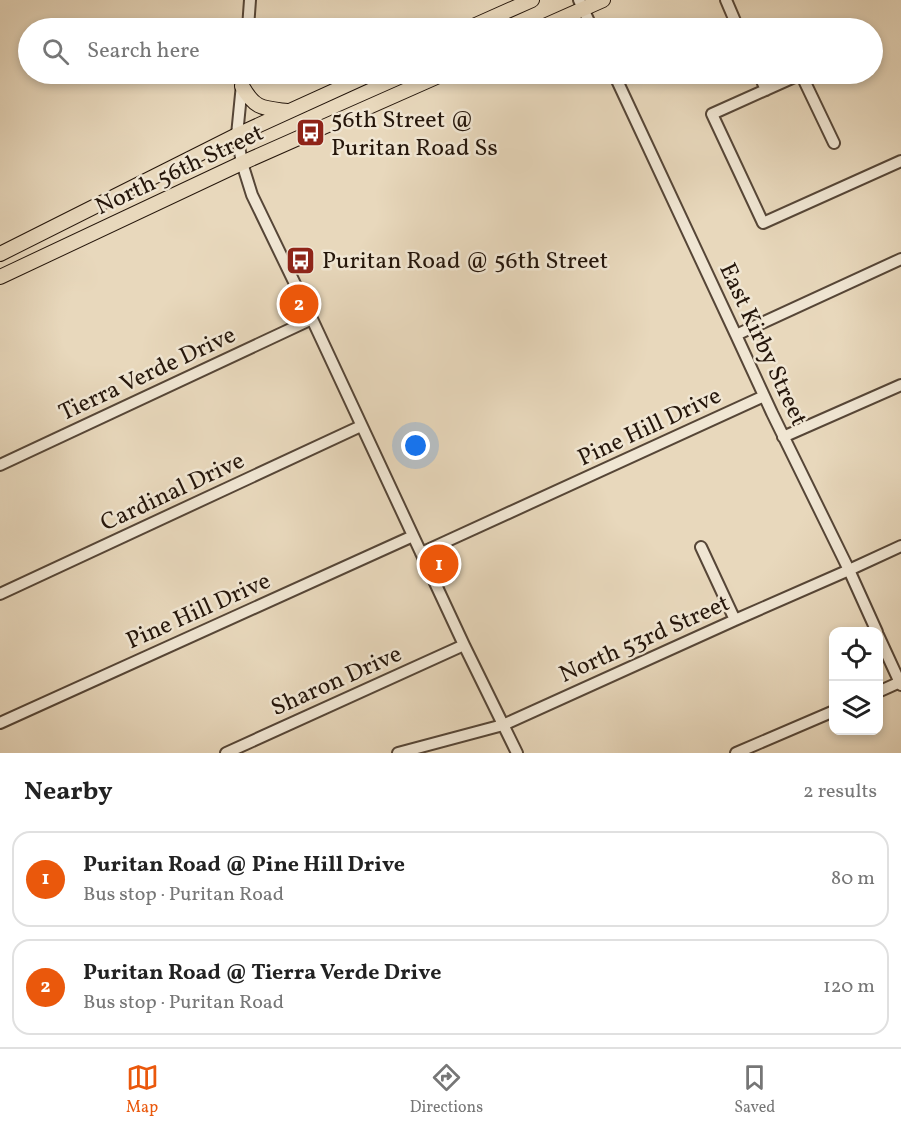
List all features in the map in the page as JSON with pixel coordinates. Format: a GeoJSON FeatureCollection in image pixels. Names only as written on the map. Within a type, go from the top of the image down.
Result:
{"type":"FeatureCollection","features":[{"type":"Feature","properties":{"kind":"main road"},"geometry":{"type":"LineString","coordinates":[[492,18],[532,0]]}},
{"type":"Feature","properties":{"kind":"main road"},"geometry":{"type":"LineString","coordinates":[[557,18],[581,4],[603,0]]}},
{"type":"Feature","properties":{"kind":"main road"},"geometry":{"type":"LineString","coordinates":[[244,84],[248,97],[257,105],[267,109],[289,111]]}},
{"type":"Feature","properties":{"kind":"main road","name":"North 56th Street"},"geometry":{"type":"LineString","coordinates":[[2,253],[237,135],[349,84]]}},
{"type":"Feature","properties":{"kind":"main road","name":"North 56th Street"},"geometry":{"type":"LineString","coordinates":[[0,277],[417,84]]}},
{"type":"Feature","properties":{"kind":"main road"},"geometry":{"type":"LineString","coordinates":[[2,253],[14,271]]}},
{"type":"Feature","properties":{"kind":"street"},"geometry":{"type":"LineString","coordinates":[[249,18],[250,0]]}},
{"type":"Feature","properties":{"kind":"street"},"geometry":{"type":"LineString","coordinates":[[726,0],[734,18]]}},
{"type":"Feature","properties":{"kind":"street"},"geometry":{"type":"LineString","coordinates":[[581,4],[587,18]]}},
{"type":"Feature","properties":{"kind":"street"},"geometry":{"type":"LineString","coordinates":[[243,84],[237,135],[242,164],[252,195],[517,753]]}},
{"type":"Feature","properties":{"kind":"street","name":"East Kirby Street"},"geometry":{"type":"LineString","coordinates":[[619,84],[783,437],[875,627]]}},
{"type":"Feature","properties":{"kind":"street"},"geometry":{"type":"LineString","coordinates":[[763,84],[766,90]]}},
{"type":"Feature","properties":{"kind":"street"},"geometry":{"type":"LineString","coordinates":[[779,84],[712,114],[763,223],[901,161]]}},
{"type":"Feature","properties":{"kind":"street"},"geometry":{"type":"LineString","coordinates":[[806,84],[834,143]]}},
{"type":"Feature","properties":{"kind":"street"},"geometry":{"type":"LineString","coordinates":[[736,335],[901,259]]}},
{"type":"Feature","properties":{"kind":"street","name":"Tierra Verde Drive"},"geometry":{"type":"LineString","coordinates":[[0,465],[312,319]]}},
{"type":"Feature","properties":{"kind":"street"},"geometry":{"type":"LineString","coordinates":[[783,437],[901,385]]}},
{"type":"Feature","properties":{"kind":"street","name":"Pine Hill Drive"},"geometry":{"type":"LineString","coordinates":[[421,553],[764,396]]}},
{"type":"Feature","properties":{"kind":"street","name":"Cardinal Drive"},"geometry":{"type":"LineString","coordinates":[[0,594],[362,426]]}},
{"type":"Feature","properties":{"kind":"street","name":"Pine Hill Drive"},"geometry":{"type":"LineString","coordinates":[[0,723],[413,536]]}},
{"type":"Feature","properties":{"kind":"street","name":"North 53rd Street"},"geometry":{"type":"LineString","coordinates":[[398,753],[503,725],[901,546]]}},
{"type":"Feature","properties":{"kind":"street"},"geometry":{"type":"LineString","coordinates":[[701,548],[735,620]]}},
{"type":"Feature","properties":{"kind":"street","name":"Sharon Drive"},"geometry":{"type":"LineString","coordinates":[[226,753],[464,645]]}},
{"type":"Feature","properties":{"kind":"street","name":"East Kirby Street"},"geometry":{"type":"LineString","coordinates":[[883,645],[900,684]]}},
{"type":"Feature","properties":{"kind":"street"},"geometry":{"type":"LineString","coordinates":[[883,690],[900,684]]}},
{"type":"Feature","properties":{"kind":"street"},"geometry":{"type":"LineString","coordinates":[[736,753],[829,713]]}},
{"type":"Feature","properties":{"kind":"place","name":"56th Street @ Puritan Road Ss"},"geometry":{"type":"Point","coordinates":[310,133]}},
{"type":"Feature","properties":{"kind":"place","name":"Puritan Road @ 56th Street"},"geometry":{"type":"Point","coordinates":[301,260]}},
{"type":"Feature","properties":{"kind":"place","name":"Puritan Road @ Tierra Verde Drive"},"geometry":{"type":"Point","coordinates":[299,304]}},
{"type":"Feature","properties":{"kind":"place","name":"Puritan Road @ Pine Hill Drive"},"geometry":{"type":"Point","coordinates":[439,564]}}]}
